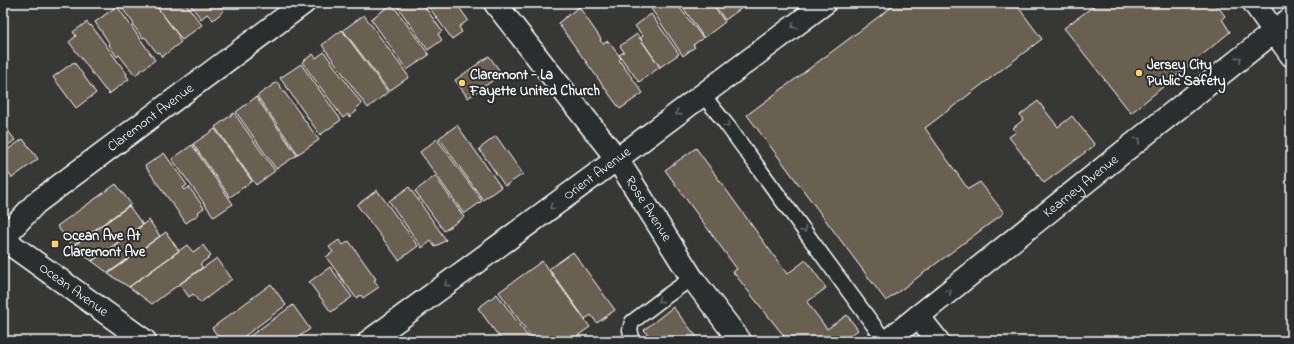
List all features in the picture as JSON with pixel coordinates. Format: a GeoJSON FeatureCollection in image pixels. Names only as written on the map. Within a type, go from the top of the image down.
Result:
{"type":"FeatureCollection","features":[{"type":"Feature","properties":{"kind":"street","name":"Claremont Avenue"},"geometry":{"type":"LineString","coordinates":[[3,239],[36,203],[304,3]]}},
{"type":"Feature","properties":{"kind":"street","name":"Rose Avenue"},"geometry":{"type":"LineString","coordinates":[[495,3],[617,159],[692,278],[740,341]]}},
{"type":"Feature","properties":{"kind":"street","name":"Orient Avenue"},"geometry":{"type":"LineString","coordinates":[[368,341],[617,159],[825,3]]}},
{"type":"Feature","properties":{"kind":"street"},"geometry":{"type":"LineString","coordinates":[[1254,3],[1291,55]]}},
{"type":"Feature","properties":{"kind":"street","name":"Kearney Avenue"},"geometry":{"type":"LineString","coordinates":[[886,341],[1291,18]]}},
{"type":"Feature","properties":{"kind":"street","name":"Ocean Avenue"},"geometry":{"type":"LineString","coordinates":[[3,239],[145,341]]}},
{"type":"Feature","properties":{"kind":"street"},"geometry":{"type":"LineString","coordinates":[[918,316],[938,341]]}},
{"type":"Feature","properties":{"kind":"lane"},"geometry":{"type":"LineString","coordinates":[[703,95],[727,124],[886,341]]}},
{"type":"Feature","properties":{"kind":"lane"},"geometry":{"type":"LineString","coordinates":[[633,341],[630,330],[632,322],[665,296],[692,278]]}},
{"type":"Feature","properties":{"kind":"building"},"geometry":{"type":"Polygon","coordinates":[[[122,3],[154,3],[179,36],[178,38],[181,42],[162,57],[159,52],[157,53],[145,37],[143,38],[133,25],[134,24],[120,5],[122,3]]]}},
{"type":"Feature","properties":{"kind":"building"},"geometry":{"type":"Polygon","coordinates":[[[154,3],[185,3],[202,25],[182,40],[154,3]]]}},
{"type":"Feature","properties":{"kind":"building"},"geometry":{"type":"Polygon","coordinates":[[[189,3],[221,3],[219,5],[224,11],[213,20],[207,14],[201,19],[189,3]]]}},
{"type":"Feature","properties":{"kind":"building"},"geometry":{"type":"Polygon","coordinates":[[[395,3],[422,3],[442,31],[438,34],[442,40],[428,50],[395,3]]]}},
{"type":"Feature","properties":{"kind":"building"},"geometry":{"type":"Polygon","coordinates":[[[426,3],[456,3],[468,20],[459,27],[462,32],[452,39],[426,3]]]}},
{"type":"Feature","properties":{"kind":"building"},"geometry":{"type":"Polygon","coordinates":[[[656,3],[676,3],[703,38],[693,45],[695,47],[683,56],[650,7],[656,3]]]}},
{"type":"Feature","properties":{"kind":"building"},"geometry":{"type":"Polygon","coordinates":[[[680,3],[711,3],[725,22],[704,38],[680,3]]]}},
{"type":"Feature","properties":{"kind":"building"},"geometry":{"type":"Polygon","coordinates":[[[713,3],[744,3],[746,5],[725,20],[713,3]]]}},
{"type":"Feature","properties":{"kind":"building"},"geometry":{"type":"Polygon","coordinates":[[[897,3],[1015,3],[1042,39],[925,128],[968,189],[980,182],[1004,213],[886,301],[747,115],[897,3]]]}},
{"type":"Feature","properties":{"kind":"building","name":"Jersey City Public Safety"},"geometry":{"type":"Polygon","coordinates":[[[1098,3],[1215,3],[1225,16],[1222,19],[1230,32],[1131,113],[1064,28],[1098,3]]]}},
{"type":"Feature","properties":{"kind":"building"},"geometry":{"type":"Polygon","coordinates":[[[392,4],[429,55],[407,70],[371,19],[392,4]]]}},
{"type":"Feature","properties":{"kind":"building"},"geometry":{"type":"Polygon","coordinates":[[[117,6],[155,60],[135,75],[119,55],[117,57],[95,22],[117,6]]]}},
{"type":"Feature","properties":{"kind":"building"},"geometry":{"type":"Polygon","coordinates":[[[579,7],[603,44],[608,41],[621,58],[619,60],[643,93],[620,109],[558,23],[579,7]]]}},
{"type":"Feature","properties":{"kind":"building"},"geometry":{"type":"Polygon","coordinates":[[[651,14],[679,54],[660,67],[640,38],[643,36],[635,26],[651,14]]]}},
{"type":"Feature","properties":{"kind":"building"},"geometry":{"type":"Polygon","coordinates":[[[364,15],[409,77],[389,91],[343,30],[364,15]]]}},
{"type":"Feature","properties":{"kind":"building"},"geometry":{"type":"Polygon","coordinates":[[[87,22],[90,26],[91,25],[127,74],[126,75],[129,79],[109,94],[69,42],[76,36],[73,32],[87,22]]]}},
{"type":"Feature","properties":{"kind":"building"},"geometry":{"type":"Polygon","coordinates":[[[342,30],[388,92],[368,108],[322,45],[342,30]]]}},
{"type":"Feature","properties":{"kind":"building"},"geometry":{"type":"Polygon","coordinates":[[[637,34],[660,67],[639,82],[619,55],[624,52],[620,46],[637,34]]]}},
{"type":"Feature","properties":{"kind":"building"},"geometry":{"type":"Polygon","coordinates":[[[324,52],[362,104],[355,109],[357,111],[349,117],[348,114],[343,118],[302,62],[313,54],[316,58],[324,52]]]}},
{"type":"Feature","properties":{"kind":"building"},"geometry":{"type":"Polygon","coordinates":[[[489,56],[502,74],[468,98],[455,80],[489,56]]]}},
{"type":"Feature","properties":{"kind":"building"},"geometry":{"type":"Polygon","coordinates":[[[74,62],[96,93],[76,108],[53,77],[74,62]]]}},
{"type":"Feature","properties":{"kind":"building"},"geometry":{"type":"Polygon","coordinates":[[[301,64],[341,120],[320,135],[280,78],[301,64]]]}},
{"type":"Feature","properties":{"kind":"building"},"geometry":{"type":"Polygon","coordinates":[[[277,82],[319,140],[298,154],[257,96],[277,82]]]}},
{"type":"Feature","properties":{"kind":"building"},"geometry":{"type":"Polygon","coordinates":[[[256,97],[297,155],[276,169],[236,112],[256,97]]]}},
{"type":"Feature","properties":{"kind":"building"},"geometry":{"type":"Polygon","coordinates":[[[1038,101],[1058,127],[1072,116],[1095,145],[1044,183],[1009,137],[1016,132],[1013,128],[1023,120],[1020,115],[1038,101]]]}},
{"type":"Feature","properties":{"kind":"building"},"geometry":{"type":"Polygon","coordinates":[[[234,113],[275,171],[256,185],[215,127],[234,113]]]}},
{"type":"Feature","properties":{"kind":"building"},"geometry":{"type":"Polygon","coordinates":[[[3,124],[15,140],[3,149],[3,124]]]}},
{"type":"Feature","properties":{"kind":"building"},"geometry":{"type":"Polygon","coordinates":[[[457,125],[501,187],[483,200],[439,138],[457,125]]]}},
{"type":"Feature","properties":{"kind":"building"},"geometry":{"type":"Polygon","coordinates":[[[215,129],[252,181],[230,197],[193,144],[215,129]]]}},
{"type":"Feature","properties":{"kind":"building"},"geometry":{"type":"Polygon","coordinates":[[[496,136],[523,174],[505,186],[479,149],[496,136]]]}},
{"type":"Feature","properties":{"kind":"building"},"geometry":{"type":"Polygon","coordinates":[[[23,139],[38,159],[12,178],[3,166],[3,153],[23,139]]]}},
{"type":"Feature","properties":{"kind":"building"},"geometry":{"type":"Polygon","coordinates":[[[437,139],[482,201],[464,214],[420,152],[437,139]]]}},
{"type":"Feature","properties":{"kind":"building"},"geometry":{"type":"Polygon","coordinates":[[[192,145],[233,204],[214,217],[172,159],[192,145]]]}},
{"type":"Feature","properties":{"kind":"building"},"geometry":{"type":"Polygon","coordinates":[[[696,148],[787,274],[806,260],[826,288],[807,302],[827,329],[847,315],[858,330],[843,341],[788,341],[733,272],[737,269],[665,170],[696,148]]]}},
{"type":"Feature","properties":{"kind":"building"},"geometry":{"type":"Polygon","coordinates":[[[164,153],[187,185],[183,188],[185,190],[189,187],[204,208],[198,212],[199,214],[186,223],[145,166],[164,153]]]}},
{"type":"Feature","properties":{"kind":"building"},"geometry":{"type":"Polygon","coordinates":[[[435,176],[464,217],[444,231],[415,191],[435,176]]]}},
{"type":"Feature","properties":{"kind":"building"},"geometry":{"type":"Polygon","coordinates":[[[116,184],[131,204],[72,246],[57,226],[116,184]]]}},
{"type":"Feature","properties":{"kind":"building"},"geometry":{"type":"Polygon","coordinates":[[[409,187],[446,240],[435,247],[431,241],[422,248],[389,201],[409,187]]]}},
{"type":"Feature","properties":{"kind":"building"},"geometry":{"type":"Polygon","coordinates":[[[377,190],[418,246],[399,260],[357,205],[377,190]]]}},
{"type":"Feature","properties":{"kind":"building"},"geometry":{"type":"Polygon","coordinates":[[[129,206],[143,225],[92,261],[72,247],[129,206]]]}},
{"type":"Feature","properties":{"kind":"building"},"geometry":{"type":"Polygon","coordinates":[[[149,220],[160,236],[108,273],[92,261],[149,220]]]}},
{"type":"Feature","properties":{"kind":"building"},"geometry":{"type":"Polygon","coordinates":[[[166,232],[179,251],[129,287],[108,274],[166,232]]]}},
{"type":"Feature","properties":{"kind":"building"},"geometry":{"type":"Polygon","coordinates":[[[339,240],[343,245],[349,241],[376,279],[374,280],[379,287],[363,298],[361,295],[356,298],[326,257],[333,252],[329,247],[339,240]]]}},
{"type":"Feature","properties":{"kind":"building"},"geometry":{"type":"Polygon","coordinates":[[[187,245],[193,252],[203,245],[211,256],[200,264],[203,267],[152,304],[129,287],[187,245]]]}},
{"type":"Feature","properties":{"kind":"building"},"geometry":{"type":"Polygon","coordinates":[[[573,252],[615,310],[597,323],[591,315],[585,319],[549,269],[573,252]]]}},
{"type":"Feature","properties":{"kind":"building"},"geometry":{"type":"Polygon","coordinates":[[[217,258],[232,279],[200,303],[193,294],[189,297],[180,284],[217,258]]]}},
{"type":"Feature","properties":{"kind":"building"},"geometry":{"type":"Polygon","coordinates":[[[542,261],[590,327],[570,341],[534,341],[499,292],[542,261]]]}},
{"type":"Feature","properties":{"kind":"building"},"geometry":{"type":"Polygon","coordinates":[[[330,267],[352,297],[331,312],[309,282],[330,267]]]}},
{"type":"Feature","properties":{"kind":"building"},"geometry":{"type":"Polygon","coordinates":[[[271,284],[286,305],[238,341],[221,341],[212,328],[271,284]]]}},
{"type":"Feature","properties":{"kind":"building"},"geometry":{"type":"Polygon","coordinates":[[[497,294],[531,341],[502,341],[478,308],[497,294]]]}},
{"type":"Feature","properties":{"kind":"building"},"geometry":{"type":"Polygon","coordinates":[[[293,305],[310,329],[293,341],[243,341],[293,305]]]}},
{"type":"Feature","properties":{"kind":"building"},"geometry":{"type":"Polygon","coordinates":[[[673,307],[700,341],[653,341],[644,330],[673,307]]]}},
{"type":"Feature","properties":{"kind":"place","name":"Jersey City Public Safety"},"geometry":{"type":"Point","coordinates":[1139,73]}},
{"type":"Feature","properties":{"kind":"place","name":"Claremont - La Fayette United Church"},"geometry":{"type":"Point","coordinates":[462,83]}},
{"type":"Feature","properties":{"kind":"place","name":"Ocean Ave At Claremont Ave"},"geometry":{"type":"Point","coordinates":[55,244]}}]}
